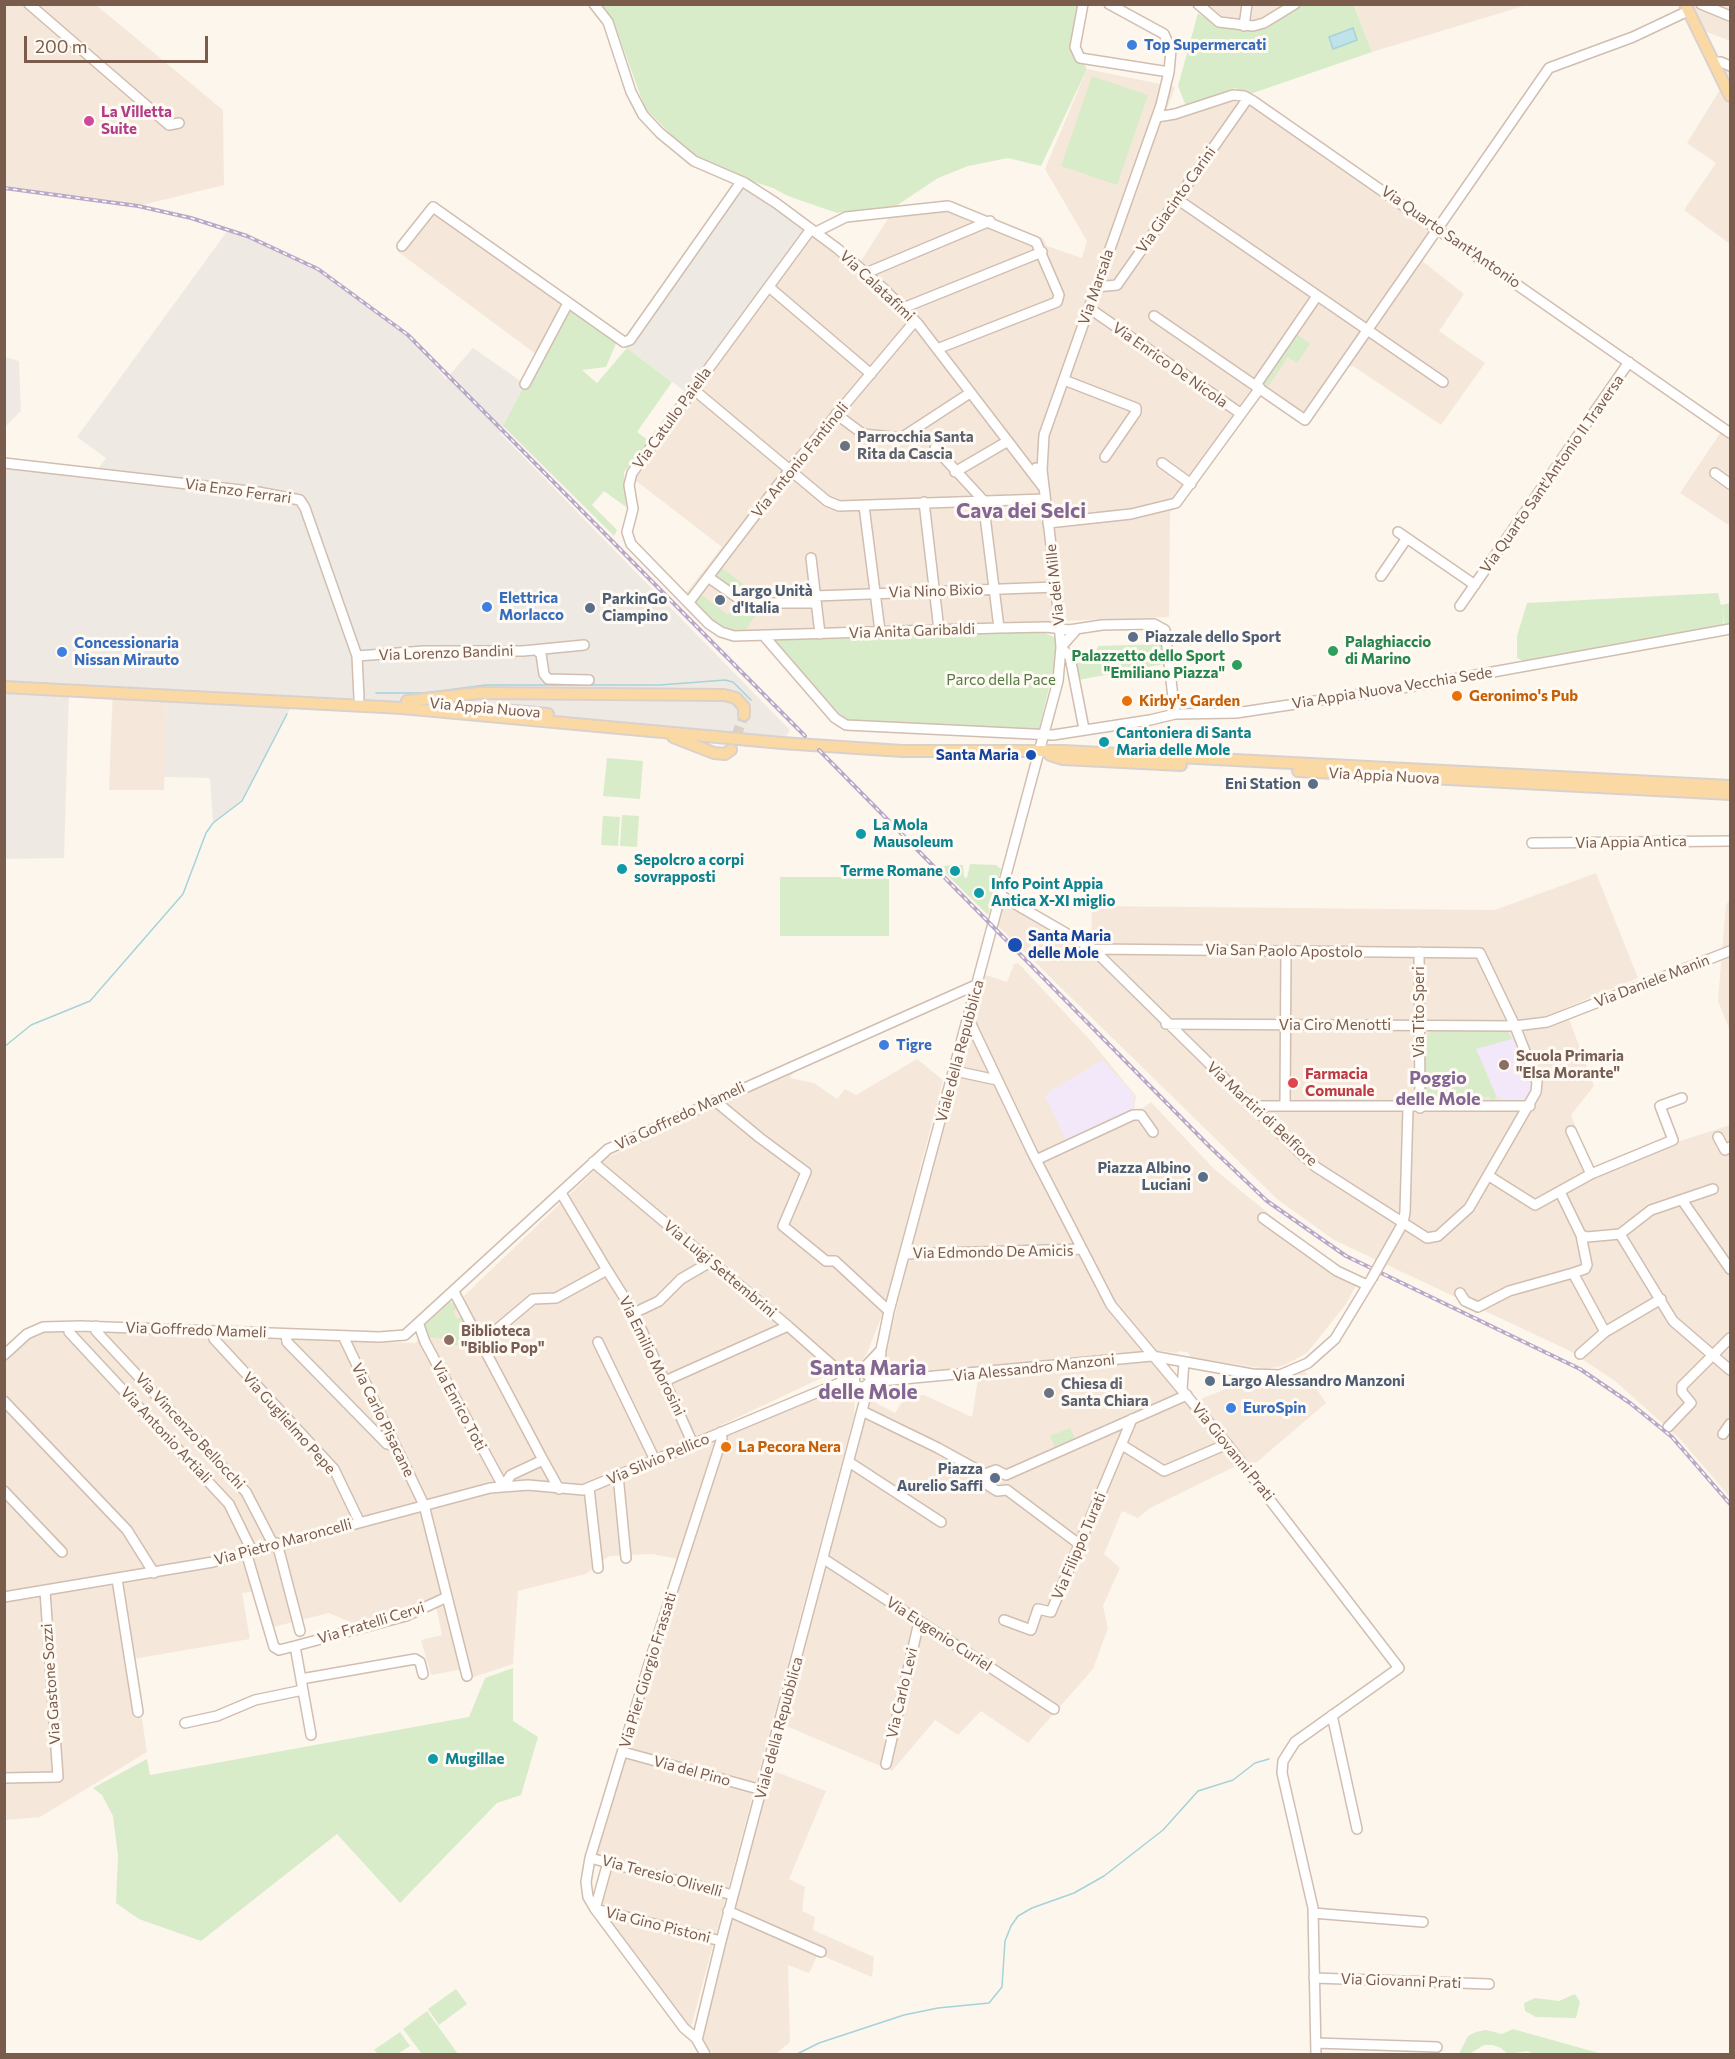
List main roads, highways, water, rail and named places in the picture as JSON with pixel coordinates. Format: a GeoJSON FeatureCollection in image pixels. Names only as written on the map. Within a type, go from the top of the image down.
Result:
{"type":"FeatureCollection","features":[{"type":"Feature","properties":{"kind":"main road"},"geometry":{"type":"LineString","coordinates":[[1686,8],[1731,96]]}},
{"type":"Feature","properties":{"kind":"main road","name":"Via Appia Nuova"},"geometry":{"type":"LineString","coordinates":[[4,680],[407,701],[747,735],[902,744],[963,751]]}},
{"type":"Feature","properties":{"kind":"main road","name":"Via Appia Nuova"},"geometry":{"type":"LineString","coordinates":[[4,687],[402,708],[665,733],[902,751],[1064,751],[1731,786]]}},
{"type":"Feature","properties":{"kind":"main road"},"geometry":{"type":"LineString","coordinates":[[407,701],[479,693],[724,695],[736,698],[744,707],[744,715]]}},
{"type":"Feature","properties":{"kind":"main road"},"geometry":{"type":"LineString","coordinates":[[665,733],[714,753],[725,754],[731,750]]}},
{"type":"Feature","properties":{"kind":"main road","name":"Via Appia Nuova"},"geometry":{"type":"LineString","coordinates":[[1038,752],[1063,759],[1731,794]]}},
{"type":"Feature","properties":{"kind":"water"},"geometry":{"type":"Polygon","coordinates":[[[1353,28],[1357,40],[1333,49],[1329,37],[1353,28]]]}},
{"type":"Feature","properties":{"kind":"waterway"},"geometry":{"type":"LineString","coordinates":[[376,693],[424,693],[486,685],[660,685],[725,680],[733,682],[751,700]]}},
{"type":"Feature","properties":{"kind":"waterway"},"geometry":{"type":"LineString","coordinates":[[4,1047],[31,1025],[90,1001],[183,894],[206,833],[213,823],[242,801],[287,714]]}},
{"type":"Feature","properties":{"kind":"waterway"},"geometry":{"type":"LineString","coordinates":[[797,2054],[819,2043],[904,2015],[938,2008],[989,2003],[1002,1987],[1005,1941],[1018,1916],[1032,1908],[1074,1893],[1104,1876],[1163,1830],[1198,1791],[1233,1780],[1255,1763],[1269,1759]]}},
{"type":"Feature","properties":{"kind":"tunnel"},"geometry":{"type":"LineString","coordinates":[[731,750],[744,715]]}},
{"type":"Feature","properties":{"kind":"railway"},"geometry":{"type":"LineString","coordinates":[[4,188],[138,206],[191,218],[247,236],[318,269],[408,335],[805,736]]}},
{"type":"Feature","properties":{"kind":"railway"},"geometry":{"type":"LineString","coordinates":[[819,750],[1209,1146],[1267,1201],[1346,1256],[1580,1369],[1630,1403],[1672,1437],[1730,1504]]}},
{"type":"Feature","properties":{"kind":"place","name":"Top Supermercati"},"geometry":{"type":"Point","coordinates":[1132,45]}},
{"type":"Feature","properties":{"kind":"place","name":"La Villetta Suite"},"geometry":{"type":"Point","coordinates":[89,121]}},
{"type":"Feature","properties":{"kind":"place","name":"Parrocchia Santa Rita da Cascia"},"geometry":{"type":"Point","coordinates":[845,446]}},
{"type":"Feature","properties":{"kind":"place","name":"Largo Unità d'Italia"},"geometry":{"type":"Point","coordinates":[720,600]}},
{"type":"Feature","properties":{"kind":"place","name":"Elettrica Morlacco"},"geometry":{"type":"Point","coordinates":[487,607]}},
{"type":"Feature","properties":{"kind":"place","name":"ParkinGo Ciampino"},"geometry":{"type":"Point","coordinates":[590,608]}},
{"type":"Feature","properties":{"kind":"place","name":"Piazzale dello Sport"},"geometry":{"type":"Point","coordinates":[1133,637]}},
{"type":"Feature","properties":{"kind":"place","name":"Palaghiaccio di Marino"},"geometry":{"type":"Point","coordinates":[1333,651]}},
{"type":"Feature","properties":{"kind":"place","name":"Concessionaria Nissan Mirauto"},"geometry":{"type":"Point","coordinates":[62,652]}},
{"type":"Feature","properties":{"kind":"place","name":"Palazzetto dello Sport \"Emiliano Piazza\""},"geometry":{"type":"Point","coordinates":[1237,665]}},
{"type":"Feature","properties":{"kind":"place","name":"Geronimo's Pub"},"geometry":{"type":"Point","coordinates":[1457,696]}},
{"type":"Feature","properties":{"kind":"place","name":"Kirby's Garden"},"geometry":{"type":"Point","coordinates":[1127,701]}},
{"type":"Feature","properties":{"kind":"place","name":"Cantoniera di Santa Maria delle Mole"},"geometry":{"type":"Point","coordinates":[1104,742]}},
{"type":"Feature","properties":{"kind":"place","name":"Santa Maria"},"geometry":{"type":"Point","coordinates":[1031,755]}},
{"type":"Feature","properties":{"kind":"place","name":"Eni Station"},"geometry":{"type":"Point","coordinates":[1313,784]}},
{"type":"Feature","properties":{"kind":"place","name":"La Mola Mausoleum"},"geometry":{"type":"Point","coordinates":[861,834]}},
{"type":"Feature","properties":{"kind":"place","name":"Sepolcro a corpi sovrapposti"},"geometry":{"type":"Point","coordinates":[622,869]}},
{"type":"Feature","properties":{"kind":"place","name":"Terme Romane"},"geometry":{"type":"Point","coordinates":[955,871]}},
{"type":"Feature","properties":{"kind":"place","name":"Info Point Appia Antica X-XI miglio"},"geometry":{"type":"Point","coordinates":[979,893]}},
{"type":"Feature","properties":{"kind":"place","name":"Santa Maria delle Mole"},"geometry":{"type":"Point","coordinates":[1015,945]}},
{"type":"Feature","properties":{"kind":"place","name":"Tigre"},"geometry":{"type":"Point","coordinates":[884,1045]}},
{"type":"Feature","properties":{"kind":"place","name":"Scuola Primaria \"Elsa Morante\""},"geometry":{"type":"Point","coordinates":[1504,1065]}},
{"type":"Feature","properties":{"kind":"place","name":"Farmacia Comunale"},"geometry":{"type":"Point","coordinates":[1293,1083]}},
{"type":"Feature","properties":{"kind":"place","name":"Piazza Albino Luciani"},"geometry":{"type":"Point","coordinates":[1203,1177]}},
{"type":"Feature","properties":{"kind":"place","name":"Biblioteca \"Biblio Pop\""},"geometry":{"type":"Point","coordinates":[449,1340]}},
{"type":"Feature","properties":{"kind":"place","name":"Largo Alessandro Manzoni"},"geometry":{"type":"Point","coordinates":[1210,1381]}},
{"type":"Feature","properties":{"kind":"place","name":"Chiesa di Santa Chiara"},"geometry":{"type":"Point","coordinates":[1049,1393]}},
{"type":"Feature","properties":{"kind":"place","name":"EuroSpin"},"geometry":{"type":"Point","coordinates":[1231,1408]}},
{"type":"Feature","properties":{"kind":"place","name":"La Pecora Nera"},"geometry":{"type":"Point","coordinates":[726,1447]}},
{"type":"Feature","properties":{"kind":"place","name":"Piazza Aurelio Saffi"},"geometry":{"type":"Point","coordinates":[995,1478]}},
{"type":"Feature","properties":{"kind":"place","name":"Mugillae"},"geometry":{"type":"Point","coordinates":[433,1759]}},
{"type":"Feature","properties":{"kind":"district","name":"Cava dei Selci"},"geometry":{"type":"Point","coordinates":[1021,511]}},
{"type":"Feature","properties":{"kind":"district","name":"Poggio delle Mole"},"geometry":{"type":"Point","coordinates":[1438,1088]}},
{"type":"Feature","properties":{"kind":"district","name":"Santa Maria delle Mole"},"geometry":{"type":"Point","coordinates":[868,1380]}},
{"type":"Feature","properties":{"kind":"park label","name":"Parco della Pace"},"geometry":{"type":"Point","coordinates":[1001,680]}}]}
